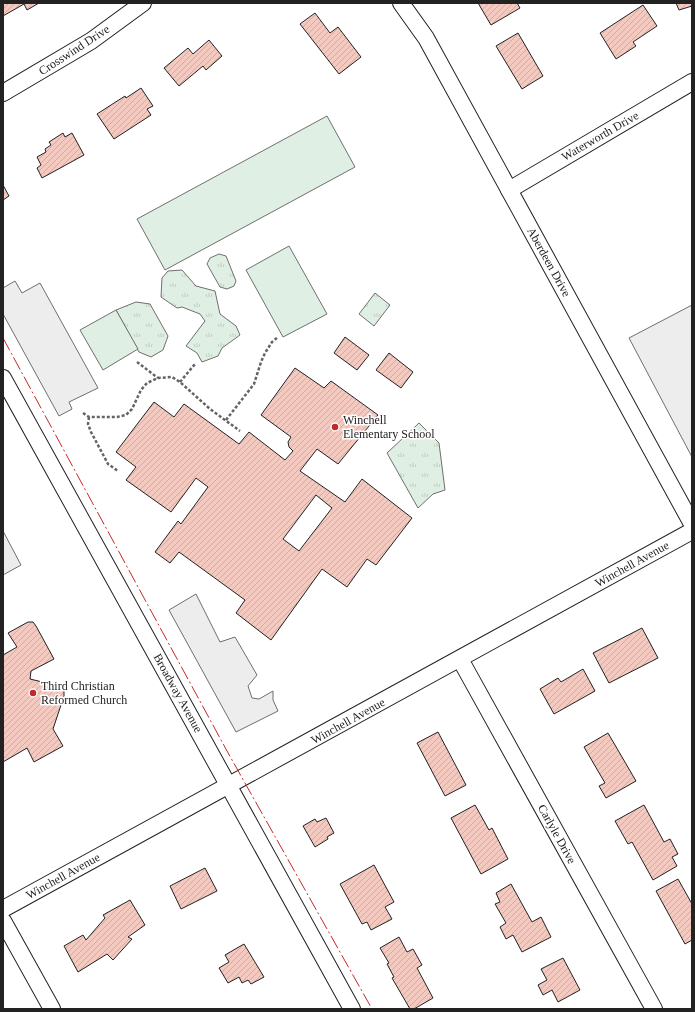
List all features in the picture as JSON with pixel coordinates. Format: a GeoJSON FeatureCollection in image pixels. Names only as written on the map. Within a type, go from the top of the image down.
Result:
{"type":"FeatureCollection","features":[{"type":"Feature","properties":{"kind":"street","name":"Crosswind Drive"},"geometry":{"type":"LineString","coordinates":[[3,93],[91,41],[143,3]]}},
{"type":"Feature","properties":{"kind":"street","name":"Aberdeen Drive"},"geometry":{"type":"LineString","coordinates":[[401,3],[426,38],[692,524]]}},
{"type":"Feature","properties":{"kind":"street","name":"Waterworth Drive"},"geometry":{"type":"LineString","coordinates":[[509,190],[692,82]]}},
{"type":"Feature","properties":{"kind":"street","name":"Broadway Avenue"},"geometry":{"type":"LineString","coordinates":[[3,378],[352,1009]]}},
{"type":"Feature","properties":{"kind":"street","name":"Winchell Avenue"},"geometry":{"type":"LineString","coordinates":[[3,909],[692,531]]}},
{"type":"Feature","properties":{"kind":"street","name":"Carlyle Drive"},"geometry":{"type":"LineString","coordinates":[[460,659],[654,1009]]}},
{"type":"Feature","properties":{"kind":"street"},"geometry":{"type":"LineString","coordinates":[[3,921],[52,1009]]}},
{"type":"Feature","properties":{"kind":"path"},"geometry":{"type":"LineString","coordinates":[[226,420],[254,384],[265,353],[272,342],[278,337]]}},
{"type":"Feature","properties":{"kind":"path"},"geometry":{"type":"LineString","coordinates":[[137,362],[158,378]]}},
{"type":"Feature","properties":{"kind":"path"},"geometry":{"type":"LineString","coordinates":[[180,382],[195,364]]}},
{"type":"Feature","properties":{"kind":"path"},"geometry":{"type":"LineString","coordinates":[[83,413],[89,417],[117,417],[126,415],[132,409],[141,390],[147,383],[158,378],[172,377],[180,382],[210,409],[240,431]]}},
{"type":"Feature","properties":{"kind":"path"},"geometry":{"type":"LineString","coordinates":[[89,417],[88,424],[91,432],[108,464],[118,471]]}},
{"type":"Feature","properties":{"kind":"green space"},"geometry":{"type":"Polygon","coordinates":[[[327,116],[355,167],[165,270],[137,219],[327,116]]]}},
{"type":"Feature","properties":{"kind":"green space"},"geometry":{"type":"Polygon","coordinates":[[[289,246],[327,314],[283,337],[246,270],[289,246]]]}},
{"type":"Feature","properties":{"kind":"green space"},"geometry":{"type":"Polygon","coordinates":[[[219,254],[226,256],[236,281],[234,286],[227,289],[220,287],[207,264],[210,258],[219,254]]]}},
{"type":"Feature","properties":{"kind":"green space"},"geometry":{"type":"Polygon","coordinates":[[[182,270],[196,286],[215,291],[220,314],[236,326],[240,335],[222,348],[218,356],[202,362],[197,353],[186,346],[205,321],[200,314],[182,307],[177,308],[161,297],[162,278],[168,271],[182,270]]]}},
{"type":"Feature","properties":{"kind":"green space"},"geometry":{"type":"Polygon","coordinates":[[[375,293],[390,305],[374,326],[359,314],[375,293]]]}},
{"type":"Feature","properties":{"kind":"green space"},"geometry":{"type":"Polygon","coordinates":[[[136,302],[150,304],[168,336],[163,350],[151,357],[139,352],[116,310],[136,302]]]}},
{"type":"Feature","properties":{"kind":"green space"},"geometry":{"type":"Polygon","coordinates":[[[116,310],[138,349],[103,370],[80,330],[116,310]]]}},
{"type":"Feature","properties":{"kind":"green space"},"geometry":{"type":"Polygon","coordinates":[[[419,423],[439,443],[445,490],[433,494],[418,508],[387,453],[419,423]]]}},
{"type":"Feature","properties":{"kind":"shaded area"},"geometry":{"type":"Polygon","coordinates":[[[15,281],[22,293],[40,283],[98,388],[69,402],[72,409],[59,416],[3,314],[3,288],[15,281]]]}},
{"type":"Feature","properties":{"kind":"shaded area"},"geometry":{"type":"Polygon","coordinates":[[[692,305],[692,457],[629,338],[692,305]]]}},
{"type":"Feature","properties":{"kind":"shaded area"},"geometry":{"type":"Polygon","coordinates":[[[3,531],[21,565],[3,575],[3,531]]]}},
{"type":"Feature","properties":{"kind":"shaded area"},"geometry":{"type":"Polygon","coordinates":[[[196,594],[220,642],[235,637],[257,675],[248,686],[252,698],[259,699],[273,691],[273,700],[278,711],[236,732],[169,610],[196,594]]]}},
{"type":"Feature","properties":{"kind":"building"},"geometry":{"type":"Polygon","coordinates":[[[3,3],[39,3],[27,10],[24,4],[3,16],[3,3]]]}},
{"type":"Feature","properties":{"kind":"building"},"geometry":{"type":"Polygon","coordinates":[[[478,3],[517,3],[520,8],[491,25],[478,3]]]}},
{"type":"Feature","properties":{"kind":"building"},"geometry":{"type":"Polygon","coordinates":[[[676,3],[692,3],[692,6],[679,10],[676,3]]]}},
{"type":"Feature","properties":{"kind":"building"},"geometry":{"type":"Polygon","coordinates":[[[643,5],[657,26],[633,42],[636,46],[616,59],[600,33],[643,5]]]}},
{"type":"Feature","properties":{"kind":"building"},"geometry":{"type":"Polygon","coordinates":[[[315,13],[330,33],[338,27],[361,57],[339,74],[300,24],[315,13]]]}},
{"type":"Feature","properties":{"kind":"building"},"geometry":{"type":"Polygon","coordinates":[[[518,33],[543,76],[522,89],[496,46],[518,33]]]}},
{"type":"Feature","properties":{"kind":"building"},"geometry":{"type":"Polygon","coordinates":[[[209,40],[222,56],[206,70],[203,66],[179,86],[164,68],[188,48],[193,54],[209,40]]]}},
{"type":"Feature","properties":{"kind":"building"},"geometry":{"type":"Polygon","coordinates":[[[141,88],[153,106],[147,109],[151,115],[114,139],[97,114],[125,96],[126,98],[141,88]]]}},
{"type":"Feature","properties":{"kind":"building"},"geometry":{"type":"Polygon","coordinates":[[[63,133],[65,137],[72,133],[84,155],[42,178],[37,168],[41,165],[37,157],[46,152],[45,149],[51,145],[49,142],[63,133]]]}},
{"type":"Feature","properties":{"kind":"building"},"geometry":{"type":"Polygon","coordinates":[[[3,185],[9,196],[3,200],[3,185]]]}},
{"type":"Feature","properties":{"kind":"building"},"geometry":{"type":"Polygon","coordinates":[[[345,337],[369,355],[357,370],[334,353],[345,337]]]}},
{"type":"Feature","properties":{"kind":"building"},"geometry":{"type":"Polygon","coordinates":[[[389,353],[413,372],[401,388],[376,370],[389,353]]]}},
{"type":"Feature","properties":{"kind":"building"},"geometry":{"type":"Polygon","coordinates":[[[295,368],[324,388],[331,381],[378,415],[338,464],[317,449],[300,471],[345,502],[362,479],[412,518],[376,565],[367,559],[347,587],[322,569],[271,640],[236,613],[245,600],[179,552],[170,563],[155,552],[178,521],[181,524],[208,487],[196,478],[171,512],[126,480],[136,467],[116,452],[154,402],[174,417],[184,404],[239,444],[249,432],[285,460],[293,451],[289,447],[288,442],[291,437],[261,415],[295,368]],[[316,495],[283,539],[299,551],[332,508],[316,495]]]}},
{"type":"Feature","properties":{"kind":"building","name":"Third Christian Reformed Church"},"geometry":{"type":"Polygon","coordinates":[[[28,622],[33,622],[36,626],[54,659],[31,671],[30,679],[59,686],[64,690],[64,696],[53,729],[63,746],[34,762],[27,748],[3,762],[3,655],[17,647],[8,633],[28,622]]]}},
{"type":"Feature","properties":{"kind":"building"},"geometry":{"type":"Polygon","coordinates":[[[642,628],[658,658],[609,683],[593,653],[642,628]]]}},
{"type":"Feature","properties":{"kind":"building"},"geometry":{"type":"Polygon","coordinates":[[[583,669],[595,691],[554,714],[540,689],[558,678],[561,682],[583,669]]]}},
{"type":"Feature","properties":{"kind":"building"},"geometry":{"type":"Polygon","coordinates":[[[438,732],[466,785],[445,796],[417,743],[438,732]]]}},
{"type":"Feature","properties":{"kind":"building"},"geometry":{"type":"Polygon","coordinates":[[[608,733],[636,781],[606,798],[599,786],[605,783],[584,747],[608,733]]]}},
{"type":"Feature","properties":{"kind":"building"},"geometry":{"type":"Polygon","coordinates":[[[475,805],[489,830],[492,828],[508,859],[481,874],[451,818],[475,805]]]}},
{"type":"Feature","properties":{"kind":"building"},"geometry":{"type":"Polygon","coordinates":[[[644,805],[664,842],[670,839],[678,854],[672,857],[677,866],[653,880],[632,842],[628,844],[615,821],[644,805]]]}},
{"type":"Feature","properties":{"kind":"building"},"geometry":{"type":"Polygon","coordinates":[[[326,818],[334,833],[327,837],[328,839],[315,847],[303,826],[315,819],[317,822],[326,818]]]}},
{"type":"Feature","properties":{"kind":"building"},"geometry":{"type":"Polygon","coordinates":[[[374,865],[394,902],[385,907],[392,919],[371,930],[367,922],[362,924],[340,884],[374,865]]]}},
{"type":"Feature","properties":{"kind":"building"},"geometry":{"type":"Polygon","coordinates":[[[205,868],[217,891],[181,909],[170,886],[205,868]]]}},
{"type":"Feature","properties":{"kind":"building"},"geometry":{"type":"Polygon","coordinates":[[[678,879],[692,904],[692,940],[685,944],[656,891],[678,879]]]}},
{"type":"Feature","properties":{"kind":"building"},"geometry":{"type":"Polygon","coordinates":[[[511,884],[532,922],[541,917],[551,937],[522,952],[513,935],[506,939],[500,927],[506,923],[495,904],[500,902],[496,893],[511,884]]]}},
{"type":"Feature","properties":{"kind":"building"},"geometry":{"type":"Polygon","coordinates":[[[130,900],[145,925],[128,937],[132,939],[113,960],[107,954],[78,972],[64,946],[83,935],[86,940],[105,918],[103,915],[130,900]]]}},
{"type":"Feature","properties":{"kind":"building"},"geometry":{"type":"Polygon","coordinates":[[[399,937],[407,952],[413,949],[422,965],[417,968],[433,998],[414,1009],[410,1009],[392,978],[394,977],[387,964],[389,963],[380,948],[399,937]]]}},
{"type":"Feature","properties":{"kind":"building"},"geometry":{"type":"Polygon","coordinates":[[[244,944],[264,977],[251,984],[248,980],[242,983],[239,977],[228,983],[219,968],[229,962],[225,955],[244,944]]]}},
{"type":"Feature","properties":{"kind":"building"},"geometry":{"type":"Polygon","coordinates":[[[563,958],[580,990],[558,1002],[552,990],[543,995],[538,985],[547,980],[541,969],[563,958]]]}},
{"type":"Feature","properties":{"kind":"power"},"geometry":{"type":"LineString","coordinates":[[3,338],[227,751],[372,1009]]}},
{"type":"Feature","properties":{"kind":"place","name":"Winchell Elementary School"},"geometry":{"type":"Point","coordinates":[335,427]}},
{"type":"Feature","properties":{"kind":"place","name":"Third Christian Reformed Church"},"geometry":{"type":"Point","coordinates":[33,693]}}]}
